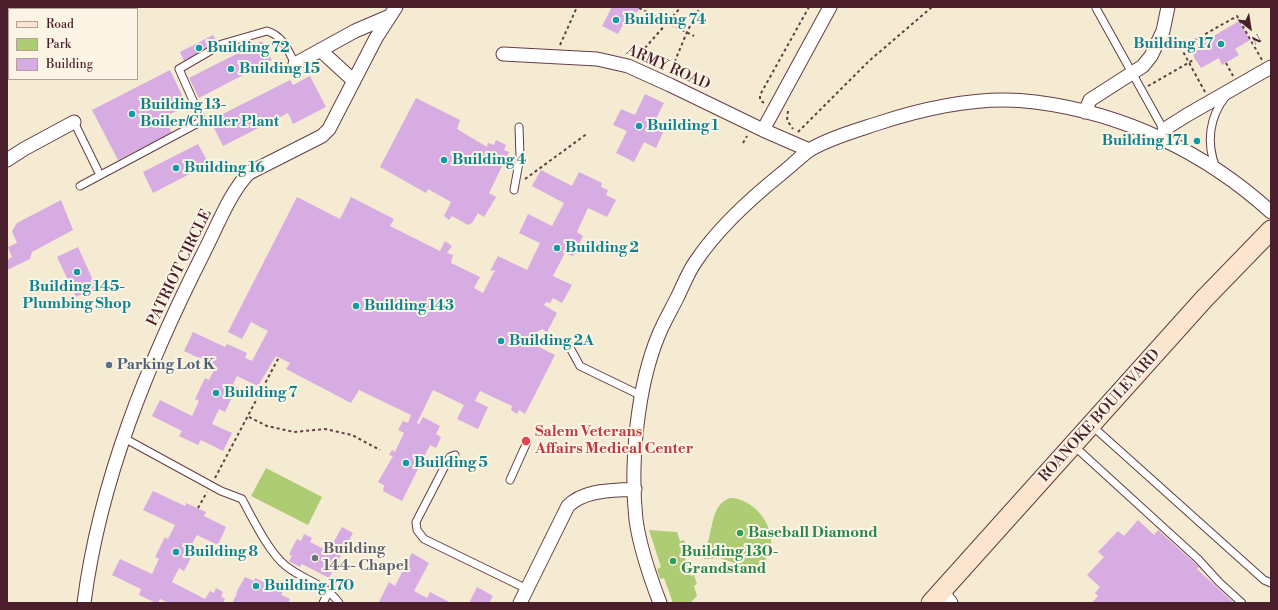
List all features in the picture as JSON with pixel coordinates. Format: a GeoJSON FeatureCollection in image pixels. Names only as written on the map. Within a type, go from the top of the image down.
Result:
{"type":"FeatureCollection","features":[{"type":"Feature","properties":{"kind":"main road","name":"ROANOKE BOULEVARD"},"geometry":{"type":"LineString","coordinates":[[941,599],[1091,425],[1204,299],[1271,230]]}},
{"type":"Feature","properties":{"kind":"street"},"geometry":{"type":"LineString","coordinates":[[758,128],[830,7]]}},
{"type":"Feature","properties":{"kind":"street"},"geometry":{"type":"LineString","coordinates":[[1085,112],[1090,100],[1143,66],[1151,56],[1163,31],[1168,7]]}},
{"type":"Feature","properties":{"kind":"street"},"geometry":{"type":"LineString","coordinates":[[296,64],[355,31],[393,12]]}},
{"type":"Feature","properties":{"kind":"street","name":"PATRIOT CIRCLE"},"geometry":{"type":"LineString","coordinates":[[84,603],[98,522],[124,438],[162,340],[242,180],[254,170],[322,136],[329,129],[376,38],[393,12]]}},
{"type":"Feature","properties":{"kind":"street"},"geometry":{"type":"LineString","coordinates":[[320,50],[354,81]]}},
{"type":"Feature","properties":{"kind":"street","name":"ARMY ROAD"},"geometry":{"type":"LineString","coordinates":[[503,54],[597,60],[628,66],[758,128],[809,150]]}},
{"type":"Feature","properties":{"kind":"street"},"geometry":{"type":"LineString","coordinates":[[1162,137],[1168,127],[1269,69]]}},
{"type":"Feature","properties":{"kind":"street"},"geometry":{"type":"LineString","coordinates":[[660,603],[650,577],[636,521],[634,456],[642,396],[648,366],[659,335],[695,262],[727,224],[754,196],[809,150],[853,132],[897,118],[944,106],[988,101],[1033,101],[1085,112],[1162,137],[1216,168],[1255,197],[1271,212]]}},
{"type":"Feature","properties":{"kind":"street"},"geometry":{"type":"LineString","coordinates":[[7,160],[24,148],[74,122]]}},
{"type":"Feature","properties":{"kind":"street"},"geometry":{"type":"LineString","coordinates":[[520,603],[566,509],[575,499],[583,495],[636,489]]}},
{"type":"Feature","properties":{"kind":"lane"},"geometry":{"type":"LineString","coordinates":[[1096,8],[1161,125],[1162,137]]}},
{"type":"Feature","properties":{"kind":"lane"},"geometry":{"type":"LineString","coordinates":[[80,186],[202,121],[179,69],[222,44],[267,32],[281,38],[296,64]]}},
{"type":"Feature","properties":{"kind":"lane"},"geometry":{"type":"LineString","coordinates":[[1216,168],[1210,149],[1211,125],[1221,102],[1231,90]]}},
{"type":"Feature","properties":{"kind":"lane"},"geometry":{"type":"LineString","coordinates":[[74,122],[100,175]]}},
{"type":"Feature","properties":{"kind":"lane"},"geometry":{"type":"LineString","coordinates":[[514,190],[520,157],[519,127]]}},
{"type":"Feature","properties":{"kind":"lane"},"geometry":{"type":"LineString","coordinates":[[569,346],[580,366],[642,396]]}},
{"type":"Feature","properties":{"kind":"lane"},"geometry":{"type":"LineString","coordinates":[[1091,425],[1264,580],[1271,583]]}},
{"type":"Feature","properties":{"kind":"lane"},"geometry":{"type":"LineString","coordinates":[[124,438],[211,486],[242,499],[252,518],[284,565],[329,591],[339,603]]}},
{"type":"Feature","properties":{"kind":"lane"},"geometry":{"type":"LineString","coordinates":[[510,480],[526,442]]}},
{"type":"Feature","properties":{"kind":"lane"},"geometry":{"type":"LineString","coordinates":[[1073,446],[1198,559],[1219,582],[1242,603]]}},
{"type":"Feature","properties":{"kind":"lane"},"geometry":{"type":"LineString","coordinates":[[455,455],[447,462],[416,522],[417,530],[424,539],[527,590]]}},
{"type":"Feature","properties":{"kind":"lane"},"geometry":{"type":"LineString","coordinates":[[323,603],[329,591]]}},
{"type":"Feature","properties":{"kind":"path"},"geometry":{"type":"LineString","coordinates":[[557,52],[577,7]]}},
{"type":"Feature","properties":{"kind":"path"},"geometry":{"type":"LineString","coordinates":[[635,60],[666,22],[681,7]]}},
{"type":"Feature","properties":{"kind":"path"},"geometry":{"type":"LineString","coordinates":[[670,74],[687,32],[700,7]]}},
{"type":"Feature","properties":{"kind":"path"},"geometry":{"type":"LineString","coordinates":[[743,143],[758,128],[764,103],[760,100],[760,96],[809,7]]}},
{"type":"Feature","properties":{"kind":"path"},"geometry":{"type":"LineString","coordinates":[[796,133],[869,61],[932,7]]}},
{"type":"Feature","properties":{"kind":"path"},"geometry":{"type":"LineString","coordinates":[[639,8],[694,36]]}},
{"type":"Feature","properties":{"kind":"path"},"geometry":{"type":"LineString","coordinates":[[1210,102],[1180,48],[1237,16],[1269,69]]}},
{"type":"Feature","properties":{"kind":"path"},"geometry":{"type":"LineString","coordinates":[[1142,90],[1195,59]]}},
{"type":"Feature","properties":{"kind":"path"},"geometry":{"type":"LineString","coordinates":[[788,106],[787,120],[796,133],[802,136]]}},
{"type":"Feature","properties":{"kind":"path"},"geometry":{"type":"LineString","coordinates":[[526,180],[588,133]]}},
{"type":"Feature","properties":{"kind":"path"},"geometry":{"type":"LineString","coordinates":[[198,508],[279,357]]}},
{"type":"Feature","properties":{"kind":"path"},"geometry":{"type":"LineString","coordinates":[[248,417],[267,426],[294,432],[325,429],[352,435],[380,450]]}},
{"type":"Feature","properties":{"kind":"green space"},"geometry":{"type":"Polygon","coordinates":[[[266,468],[322,497],[308,525],[251,496],[266,468]]]}},
{"type":"Feature","properties":{"kind":"green space","name":"Baseball Diamond"},"geometry":{"type":"Polygon","coordinates":[[[730,498],[739,499],[755,508],[767,524],[771,542],[770,551],[767,558],[758,569],[751,569],[720,558],[704,559],[701,547],[705,546],[708,542],[716,510],[724,501],[730,498]]]}},
{"type":"Feature","properties":{"kind":"green space","name":"Building 130- Grandstand"},"geometry":{"type":"Polygon","coordinates":[[[649,530],[677,532],[680,541],[684,540],[688,554],[684,555],[691,576],[694,575],[697,584],[694,586],[697,596],[690,603],[673,603],[664,578],[660,579],[657,569],[661,567],[649,530]]]}},
{"type":"Feature","properties":{"kind":"building","name":"Building 74"},"geometry":{"type":"Polygon","coordinates":[[[612,7],[640,7],[637,13],[631,10],[618,34],[602,26],[612,7]]]}},
{"type":"Feature","properties":{"kind":"building","name":"Building 17"},"geometry":{"type":"Polygon","coordinates":[[[1239,21],[1250,40],[1235,49],[1239,55],[1222,65],[1219,58],[1201,68],[1190,50],[1239,21]]]}},
{"type":"Feature","properties":{"kind":"building","name":"Building 72"},"geometry":{"type":"Polygon","coordinates":[[[213,35],[218,44],[184,61],[180,52],[213,35]]]}},
{"type":"Feature","properties":{"kind":"building","name":"Building 15"},"geometry":{"type":"Polygon","coordinates":[[[262,41],[272,60],[199,98],[189,78],[262,41]]]}},
{"type":"Feature","properties":{"kind":"building","name":"Building 13- Boiler/Chiller Plant"},"geometry":{"type":"Polygon","coordinates":[[[170,70],[187,106],[164,117],[172,133],[118,160],[92,110],[170,70]]]}},
{"type":"Feature","properties":{"kind":"building"},"geometry":{"type":"Polygon","coordinates":[[[310,76],[326,107],[293,124],[288,113],[223,146],[212,124],[214,123],[213,119],[290,80],[293,85],[310,76]]]}},
{"type":"Feature","properties":{"kind":"building","name":"Building 1"},"geometry":{"type":"Polygon","coordinates":[[[645,94],[664,103],[654,123],[665,128],[656,148],[644,142],[634,162],[616,153],[627,131],[613,125],[621,109],[635,115],[645,94]]]}},
{"type":"Feature","properties":{"kind":"building","name":"Building 4"},"geometry":{"type":"Polygon","coordinates":[[[416,98],[460,120],[457,129],[487,147],[488,143],[494,145],[496,140],[506,145],[504,150],[509,152],[489,193],[496,197],[484,217],[478,213],[472,223],[468,225],[452,216],[449,220],[444,216],[451,202],[428,189],[426,193],[380,167],[416,98]]]}},
{"type":"Feature","properties":{"kind":"building","name":"Building 171"},"geometry":{"type":"Polygon","coordinates":[[[1195,136],[1202,140],[1199,145],[1192,141],[1195,136]]]}},
{"type":"Feature","properties":{"kind":"building","name":"Building 16"},"geometry":{"type":"Polygon","coordinates":[[[198,144],[209,164],[153,193],[143,172],[198,144]]]}},
{"type":"Feature","properties":{"kind":"building","name":"Building 143"},"geometry":{"type":"Polygon","coordinates":[[[541,170],[572,186],[579,172],[602,183],[601,187],[608,190],[606,195],[616,200],[607,217],[588,208],[577,232],[583,236],[573,256],[565,253],[553,276],[572,285],[562,303],[553,298],[550,303],[546,302],[544,305],[557,313],[547,332],[542,329],[533,334],[539,347],[555,355],[525,414],[519,410],[517,414],[511,410],[512,406],[480,391],[475,401],[488,407],[478,429],[457,419],[464,405],[433,390],[417,423],[419,424],[423,417],[440,426],[436,434],[441,437],[436,448],[430,445],[402,501],[383,491],[384,485],[378,482],[393,456],[389,455],[392,450],[395,452],[404,433],[398,430],[403,421],[408,423],[411,415],[359,390],[351,403],[286,369],[290,363],[276,356],[258,386],[237,376],[233,385],[237,387],[225,412],[219,409],[212,424],[232,433],[223,451],[201,440],[198,445],[179,436],[182,431],[152,416],[160,400],[192,416],[199,401],[195,399],[205,378],[209,380],[216,366],[184,351],[193,332],[225,347],[227,344],[247,353],[245,358],[252,361],[268,331],[251,322],[242,339],[228,332],[297,197],[340,219],[351,197],[394,219],[390,226],[440,251],[445,241],[452,246],[447,253],[453,255],[451,263],[480,277],[474,288],[483,293],[495,270],[490,271],[498,256],[527,270],[540,243],[519,233],[528,214],[552,226],[564,203],[532,186],[541,170]]]}},
{"type":"Feature","properties":{"kind":"building"},"geometry":{"type":"Polygon","coordinates":[[[61,200],[73,230],[32,252],[30,259],[7,270],[7,260],[12,257],[8,247],[17,243],[12,231],[17,223],[61,200]]]}},
{"type":"Feature","properties":{"kind":"building","name":"Building 145- Plumbing Shop"},"geometry":{"type":"Polygon","coordinates":[[[78,247],[96,287],[76,297],[57,257],[78,247]]]}},
{"type":"Feature","properties":{"kind":"building","name":"Building 8"},"geometry":{"type":"Polygon","coordinates":[[[153,491],[185,506],[186,503],[206,512],[204,516],[226,527],[218,545],[197,535],[192,544],[197,546],[184,571],[179,568],[172,582],[205,599],[210,591],[214,593],[216,588],[223,592],[221,596],[225,599],[223,603],[169,603],[160,599],[158,603],[156,603],[139,595],[141,589],[112,575],[120,559],[152,574],[159,559],[155,557],[165,537],[168,539],[175,525],[143,510],[153,491]]]}},
{"type":"Feature","properties":{"kind":"building"},"geometry":{"type":"Polygon","coordinates":[[[1138,520],[1154,535],[1158,530],[1199,567],[1197,569],[1234,603],[1092,603],[1098,596],[1095,593],[1100,587],[1087,575],[1104,557],[1098,552],[1118,531],[1124,536],[1138,520]]]}},
{"type":"Feature","properties":{"kind":"building"},"geometry":{"type":"Polygon","coordinates":[[[342,527],[353,533],[344,549],[333,543],[342,527]]]}},
{"type":"Feature","properties":{"kind":"building","name":"Building 144- Chapel"},"geometry":{"type":"Polygon","coordinates":[[[304,534],[312,538],[310,542],[328,551],[329,549],[341,555],[329,578],[302,564],[300,567],[289,561],[292,556],[289,554],[297,539],[301,541],[304,534]]]}},
{"type":"Feature","properties":{"kind":"building"},"geometry":{"type":"Polygon","coordinates":[[[412,553],[429,563],[414,591],[427,598],[430,592],[451,603],[379,602],[389,582],[395,586],[412,553]]]}},
{"type":"Feature","properties":{"kind":"building","name":"Building 170"},"geometry":{"type":"Polygon","coordinates":[[[245,577],[254,581],[255,578],[283,591],[281,595],[290,599],[288,603],[234,603],[233,601],[237,594],[236,593],[245,577]]]}},
{"type":"Feature","properties":{"kind":"building"},"geometry":{"type":"Polygon","coordinates":[[[477,587],[493,596],[489,603],[469,603],[477,587]]]}},
{"type":"Feature","properties":{"kind":"place","name":"Building 74"},"geometry":{"type":"Point","coordinates":[616,20]}},
{"type":"Feature","properties":{"kind":"place","name":"Building 17"},"geometry":{"type":"Point","coordinates":[1221,44]}},
{"type":"Feature","properties":{"kind":"place","name":"Building 72"},"geometry":{"type":"Point","coordinates":[199,48]}},
{"type":"Feature","properties":{"kind":"place","name":"Building 15"},"geometry":{"type":"Point","coordinates":[231,69]}},
{"type":"Feature","properties":{"kind":"place","name":"Building 13- Boiler/Chiller Plant"},"geometry":{"type":"Point","coordinates":[132,114]}},
{"type":"Feature","properties":{"kind":"place","name":"Building 1"},"geometry":{"type":"Point","coordinates":[639,126]}},
{"type":"Feature","properties":{"kind":"place","name":"Building 171"},"geometry":{"type":"Point","coordinates":[1197,141]}},
{"type":"Feature","properties":{"kind":"place","name":"Building 4"},"geometry":{"type":"Point","coordinates":[444,160]}},
{"type":"Feature","properties":{"kind":"place","name":"Building 16"},"geometry":{"type":"Point","coordinates":[176,168]}},
{"type":"Feature","properties":{"kind":"place","name":"Building 2"},"geometry":{"type":"Point","coordinates":[557,248]}},
{"type":"Feature","properties":{"kind":"place","name":"Building 145- Plumbing Shop"},"geometry":{"type":"Point","coordinates":[77,272]}},
{"type":"Feature","properties":{"kind":"place","name":"Building 143"},"geometry":{"type":"Point","coordinates":[356,306]}},
{"type":"Feature","properties":{"kind":"place","name":"Building 2A"},"geometry":{"type":"Point","coordinates":[501,341]}},
{"type":"Feature","properties":{"kind":"place","name":"Parking Lot K"},"geometry":{"type":"Point","coordinates":[109,365]}},
{"type":"Feature","properties":{"kind":"place","name":"Building 7"},"geometry":{"type":"Point","coordinates":[216,393]}},
{"type":"Feature","properties":{"kind":"place","name":"Salem Veterans Affairs Medical Center"},"geometry":{"type":"Point","coordinates":[526,441]}},
{"type":"Feature","properties":{"kind":"place","name":"Building 5"},"geometry":{"type":"Point","coordinates":[406,463]}},
{"type":"Feature","properties":{"kind":"place","name":"Baseball Diamond"},"geometry":{"type":"Point","coordinates":[740,533]}},
{"type":"Feature","properties":{"kind":"place","name":"Building 8"},"geometry":{"type":"Point","coordinates":[176,552]}},
{"type":"Feature","properties":{"kind":"place","name":"Building 144- Chapel"},"geometry":{"type":"Point","coordinates":[315,558]}},
{"type":"Feature","properties":{"kind":"place","name":"Building 130- Grandstand"},"geometry":{"type":"Point","coordinates":[673,561]}},
{"type":"Feature","properties":{"kind":"place","name":"Building 170"},"geometry":{"type":"Point","coordinates":[256,586]}}]}
